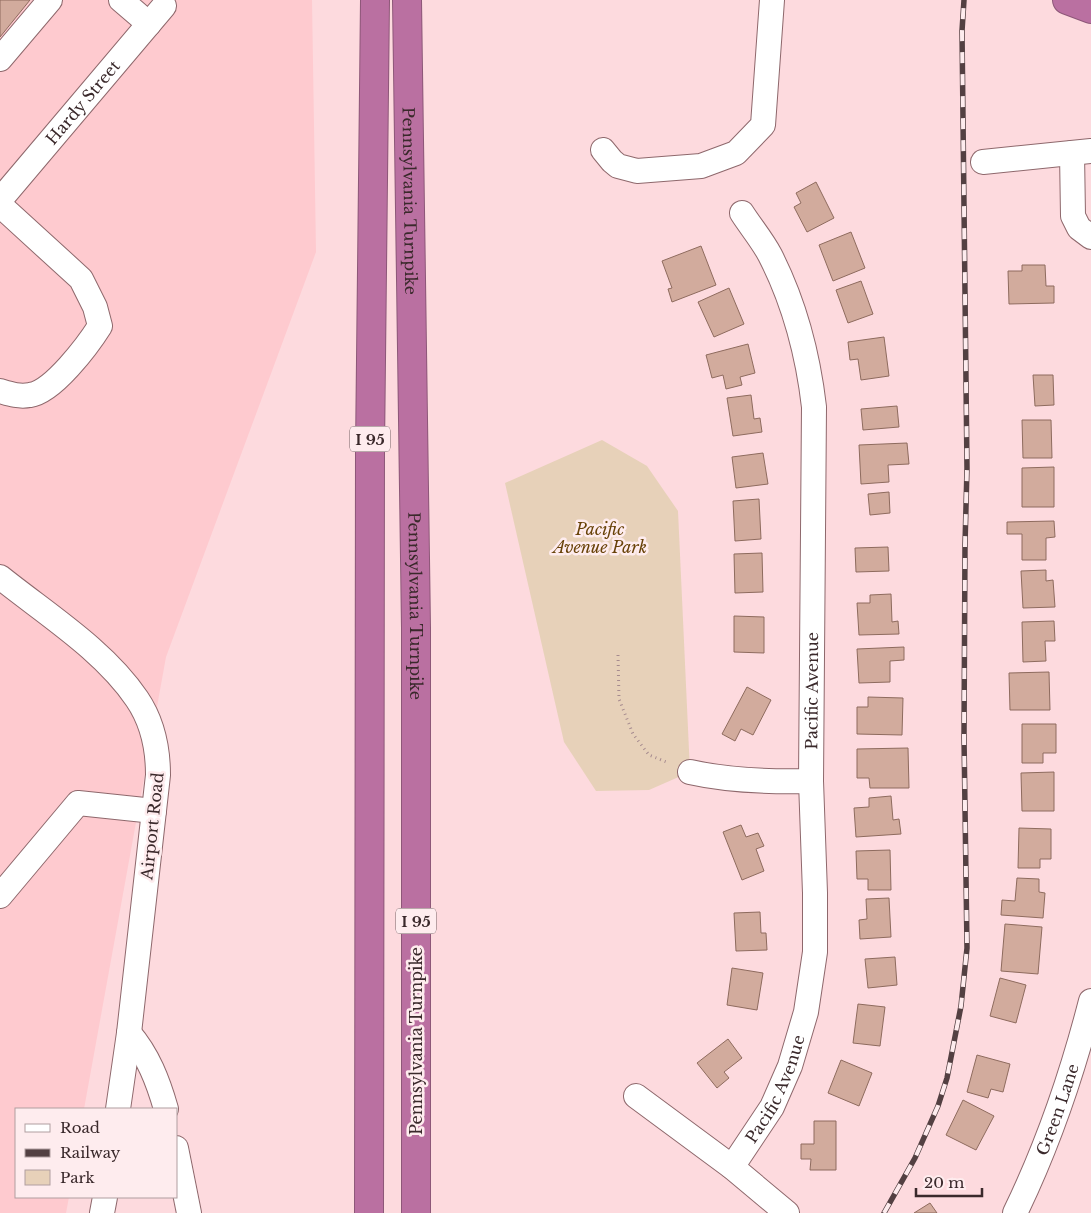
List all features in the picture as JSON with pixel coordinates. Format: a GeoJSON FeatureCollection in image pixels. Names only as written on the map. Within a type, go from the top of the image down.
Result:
{"type":"FeatureCollection","features":[{"type":"Feature","properties":{"kind":"highway","name":"I 95"},"geometry":{"type":"LineString","coordinates":[[370,1213],[370,450],[375,0]]}},
{"type":"Feature","properties":{"kind":"highway","name":"Pennsylvania Turnpike"},"geometry":{"type":"LineString","coordinates":[[407,0],[416,628],[416,1213]]}},
{"type":"Feature","properties":{"kind":"highway"},"geometry":{"type":"LineString","coordinates":[[1066,0],[1091,9]]}},
{"type":"Feature","properties":{"kind":"street"},"geometry":{"type":"LineString","coordinates":[[0,60],[50,0]]}},
{"type":"Feature","properties":{"kind":"street"},"geometry":{"type":"LineString","coordinates":[[121,0],[149,24]]}},
{"type":"Feature","properties":{"kind":"street"},"geometry":{"type":"LineString","coordinates":[[603,150],[612,162],[618,166],[637,171],[701,166],[736,153],[763,125],[772,0]]}},
{"type":"Feature","properties":{"kind":"street","name":"Hardy Street"},"geometry":{"type":"LineString","coordinates":[[0,200],[164,6]]}},
{"type":"Feature","properties":{"kind":"street"},"geometry":{"type":"LineString","coordinates":[[983,162],[1082,152],[1073,216],[1079,228],[1091,238]]}},
{"type":"Feature","properties":{"kind":"street"},"geometry":{"type":"LineString","coordinates":[[0,205],[81,279],[95,307],[100,326],[88,344],[49,387],[32,395],[15,396],[0,391]]}},
{"type":"Feature","properties":{"kind":"street","name":"Pacific Avenue"},"geometry":{"type":"LineString","coordinates":[[732,1166],[772,1106],[790,1066],[806,1012],[815,952],[811,781],[814,400],[811,377],[794,313],[784,284],[769,253],[742,213]]}},
{"type":"Feature","properties":{"kind":"street","name":"Airport Road"},"geometry":{"type":"LineString","coordinates":[[0,577],[89,647],[118,676],[137,699],[146,716],[155,742],[158,762],[154,811],[129,1033],[118,1108]]}},
{"type":"Feature","properties":{"kind":"street"},"geometry":{"type":"LineString","coordinates":[[690,772],[726,779],[772,782],[811,781]]}},
{"type":"Feature","properties":{"kind":"street"},"geometry":{"type":"LineString","coordinates":[[0,896],[78,803],[154,811]]}},
{"type":"Feature","properties":{"kind":"street","name":"Green Lane"},"geometry":{"type":"LineString","coordinates":[[1015,1213],[1031,1181],[1057,1115],[1077,1056],[1091,1002]]}},
{"type":"Feature","properties":{"kind":"street"},"geometry":{"type":"LineString","coordinates":[[129,1033],[140,1046],[159,1082],[166,1108]]}},
{"type":"Feature","properties":{"kind":"street"},"geometry":{"type":"LineString","coordinates":[[636,1096],[732,1166],[786,1213]]}},
{"type":"Feature","properties":{"kind":"street"},"geometry":{"type":"LineString","coordinates":[[178,1158],[189,1213]]}},
{"type":"Feature","properties":{"kind":"street"},"geometry":{"type":"LineString","coordinates":[[102,1213],[105,1198]]}},
{"type":"Feature","properties":{"kind":"path"},"geometry":{"type":"LineString","coordinates":[[618,655],[619,699],[632,734],[650,755],[690,772]]}},
{"type":"Feature","properties":{"kind":"shaded area"},"geometry":{"type":"Polygon","coordinates":[[[0,0],[312,0],[316,252],[166,657],[84,1108],[15,1108],[15,1198],[69,1198],[66,1213],[0,1213],[0,0]]]}},
{"type":"Feature","properties":{"kind":"green space","name":"Pacific Avenue Park"},"geometry":{"type":"Polygon","coordinates":[[[602,440],[647,466],[678,511],[690,772],[649,790],[596,791],[564,742],[505,483],[602,440]]]}},
{"type":"Feature","properties":{"kind":"building"},"geometry":{"type":"Polygon","coordinates":[[[0,0],[30,0],[0,37],[0,0]]]}},
{"type":"Feature","properties":{"kind":"building"},"geometry":{"type":"Polygon","coordinates":[[[816,182],[834,218],[807,232],[794,207],[801,203],[796,193],[816,182]]]}},
{"type":"Feature","properties":{"kind":"building"},"geometry":{"type":"Polygon","coordinates":[[[851,232],[865,268],[833,281],[819,245],[851,232]]]}},
{"type":"Feature","properties":{"kind":"building"},"geometry":{"type":"Polygon","coordinates":[[[701,246],[716,285],[672,302],[668,289],[672,288],[662,261],[701,246]]]}},
{"type":"Feature","properties":{"kind":"building"},"geometry":{"type":"Polygon","coordinates":[[[1022,265],[1045,265],[1046,286],[1054,286],[1054,303],[1009,304],[1008,271],[1022,271],[1022,265]]]}},
{"type":"Feature","properties":{"kind":"building"},"geometry":{"type":"Polygon","coordinates":[[[861,281],[873,314],[848,323],[836,290],[861,281]]]}},
{"type":"Feature","properties":{"kind":"building"},"geometry":{"type":"Polygon","coordinates":[[[729,288],[744,324],[714,337],[698,302],[729,288]]]}},
{"type":"Feature","properties":{"kind":"building"},"geometry":{"type":"Polygon","coordinates":[[[884,337],[889,376],[861,380],[858,359],[850,360],[848,342],[884,337]]]}},
{"type":"Feature","properties":{"kind":"building"},"geometry":{"type":"Polygon","coordinates":[[[748,344],[755,373],[740,377],[742,385],[726,389],[723,375],[712,378],[706,355],[748,344]]]}},
{"type":"Feature","properties":{"kind":"building"},"geometry":{"type":"Polygon","coordinates":[[[1033,375],[1053,375],[1054,405],[1035,406],[1033,375]]]}},
{"type":"Feature","properties":{"kind":"building"},"geometry":{"type":"Polygon","coordinates":[[[751,395],[754,419],[760,418],[762,432],[733,436],[727,398],[751,395]]]}},
{"type":"Feature","properties":{"kind":"building"},"geometry":{"type":"Polygon","coordinates":[[[897,406],[899,427],[863,430],[861,409],[897,406]]]}},
{"type":"Feature","properties":{"kind":"building"},"geometry":{"type":"Polygon","coordinates":[[[1022,420],[1051,420],[1052,458],[1023,458],[1022,420]]]}},
{"type":"Feature","properties":{"kind":"building"},"geometry":{"type":"Polygon","coordinates":[[[907,443],[909,464],[888,465],[889,482],[861,484],[859,445],[907,443]]]}},
{"type":"Feature","properties":{"kind":"building"},"geometry":{"type":"Polygon","coordinates":[[[763,453],[768,484],[736,488],[732,457],[763,453]]]}},
{"type":"Feature","properties":{"kind":"building"},"geometry":{"type":"Polygon","coordinates":[[[1054,467],[1054,507],[1022,507],[1022,468],[1054,467]]]}},
{"type":"Feature","properties":{"kind":"building"},"geometry":{"type":"Polygon","coordinates":[[[889,492],[890,513],[870,515],[868,494],[889,492]]]}},
{"type":"Feature","properties":{"kind":"building"},"geometry":{"type":"Polygon","coordinates":[[[759,499],[761,539],[735,541],[733,501],[759,499]]]}},
{"type":"Feature","properties":{"kind":"building"},"geometry":{"type":"Polygon","coordinates":[[[1054,521],[1055,537],[1046,538],[1046,560],[1022,560],[1022,534],[1007,534],[1007,522],[1054,521]]]}},
{"type":"Feature","properties":{"kind":"building"},"geometry":{"type":"Polygon","coordinates":[[[888,547],[889,571],[856,572],[855,548],[888,547]]]}},
{"type":"Feature","properties":{"kind":"building"},"geometry":{"type":"Polygon","coordinates":[[[762,553],[763,592],[735,593],[734,554],[762,553]]]}},
{"type":"Feature","properties":{"kind":"building"},"geometry":{"type":"Polygon","coordinates":[[[1046,570],[1046,581],[1053,580],[1055,607],[1023,608],[1021,571],[1046,570]]]}},
{"type":"Feature","properties":{"kind":"building"},"geometry":{"type":"Polygon","coordinates":[[[891,594],[892,622],[898,621],[899,634],[859,635],[857,603],[870,603],[870,595],[891,594]]]}},
{"type":"Feature","properties":{"kind":"building"},"geometry":{"type":"Polygon","coordinates":[[[734,616],[764,617],[764,653],[734,652],[734,616]]]}},
{"type":"Feature","properties":{"kind":"building"},"geometry":{"type":"Polygon","coordinates":[[[1054,621],[1055,641],[1045,641],[1046,661],[1023,662],[1022,622],[1054,621]]]}},
{"type":"Feature","properties":{"kind":"building"},"geometry":{"type":"Polygon","coordinates":[[[904,647],[904,660],[890,661],[890,682],[859,683],[857,649],[904,647]]]}},
{"type":"Feature","properties":{"kind":"building"},"geometry":{"type":"Polygon","coordinates":[[[1049,672],[1050,710],[1010,710],[1009,673],[1049,672]]]}},
{"type":"Feature","properties":{"kind":"building"},"geometry":{"type":"Polygon","coordinates":[[[747,687],[771,700],[753,735],[741,729],[735,741],[722,734],[747,687]]]}},
{"type":"Feature","properties":{"kind":"building"},"geometry":{"type":"Polygon","coordinates":[[[868,697],[903,698],[902,735],[857,734],[857,707],[868,707],[868,697]]]}},
{"type":"Feature","properties":{"kind":"building"},"geometry":{"type":"Polygon","coordinates":[[[1022,724],[1056,724],[1056,753],[1043,753],[1043,763],[1022,763],[1022,724]]]}},
{"type":"Feature","properties":{"kind":"building"},"geometry":{"type":"Polygon","coordinates":[[[908,748],[909,788],[870,788],[869,778],[857,778],[857,749],[908,748]]]}},
{"type":"Feature","properties":{"kind":"building"},"geometry":{"type":"Polygon","coordinates":[[[1054,772],[1054,811],[1022,811],[1021,773],[1054,772]]]}},
{"type":"Feature","properties":{"kind":"building"},"geometry":{"type":"Polygon","coordinates":[[[891,796],[893,820],[899,819],[901,834],[856,837],[854,808],[869,807],[869,798],[891,796]]]}},
{"type":"Feature","properties":{"kind":"building"},"geometry":{"type":"Polygon","coordinates":[[[741,825],[746,837],[758,833],[764,846],[756,849],[764,871],[742,880],[723,832],[741,825]]]}},
{"type":"Feature","properties":{"kind":"building"},"geometry":{"type":"Polygon","coordinates":[[[1019,828],[1051,829],[1051,859],[1040,859],[1040,868],[1018,868],[1019,828]]]}},
{"type":"Feature","properties":{"kind":"building"},"geometry":{"type":"Polygon","coordinates":[[[890,850],[891,890],[868,890],[868,879],[857,879],[856,851],[890,850]]]}},
{"type":"Feature","properties":{"kind":"building"},"geometry":{"type":"Polygon","coordinates":[[[1017,878],[1039,879],[1039,892],[1045,893],[1043,918],[1001,915],[1002,900],[1015,901],[1017,878]]]}},
{"type":"Feature","properties":{"kind":"building"},"geometry":{"type":"Polygon","coordinates":[[[889,898],[891,937],[860,939],[859,920],[867,919],[866,899],[889,898]]]}},
{"type":"Feature","properties":{"kind":"building"},"geometry":{"type":"Polygon","coordinates":[[[760,912],[761,933],[766,933],[767,950],[736,951],[734,913],[760,912]]]}},
{"type":"Feature","properties":{"kind":"building"},"geometry":{"type":"Polygon","coordinates":[[[1005,924],[1042,927],[1038,974],[1001,971],[1005,924]]]}},
{"type":"Feature","properties":{"kind":"building"},"geometry":{"type":"Polygon","coordinates":[[[895,957],[897,985],[868,988],[865,959],[895,957]]]}},
{"type":"Feature","properties":{"kind":"building"},"geometry":{"type":"Polygon","coordinates":[[[732,968],[763,973],[757,1010],[727,1005],[732,968]]]}},
{"type":"Feature","properties":{"kind":"building"},"geometry":{"type":"Polygon","coordinates":[[[1000,978],[1026,985],[1016,1023],[990,1016],[1000,978]]]}},
{"type":"Feature","properties":{"kind":"building"},"geometry":{"type":"Polygon","coordinates":[[[858,1004],[885,1007],[880,1046],[853,1043],[858,1004]]]}},
{"type":"Feature","properties":{"kind":"building"},"geometry":{"type":"Polygon","coordinates":[[[728,1039],[742,1058],[724,1072],[729,1078],[717,1088],[697,1063],[728,1039]]]}},
{"type":"Feature","properties":{"kind":"building"},"geometry":{"type":"Polygon","coordinates":[[[977,1055],[1010,1064],[1003,1092],[991,1089],[988,1098],[967,1092],[977,1055]]]}},
{"type":"Feature","properties":{"kind":"building"},"geometry":{"type":"Polygon","coordinates":[[[841,1060],[872,1073],[859,1106],[828,1093],[841,1060]]]}},
{"type":"Feature","properties":{"kind":"building"},"geometry":{"type":"Polygon","coordinates":[[[963,1100],[994,1116],[976,1150],[946,1135],[963,1100]]]}},
{"type":"Feature","properties":{"kind":"building"},"geometry":{"type":"Polygon","coordinates":[[[814,1121],[836,1121],[836,1170],[810,1170],[811,1159],[801,1159],[801,1144],[814,1144],[814,1121]]]}},
{"type":"Feature","properties":{"kind":"building"},"geometry":{"type":"Polygon","coordinates":[[[930,1203],[937,1213],[914,1213],[930,1203]]]}},
{"type":"Feature","properties":{"kind":"railway"},"geometry":{"type":"LineString","coordinates":[[884,1213],[915,1158],[938,1106],[947,1078],[961,1006],[967,948],[964,737],[967,468],[962,31],[964,0]]}}]}
